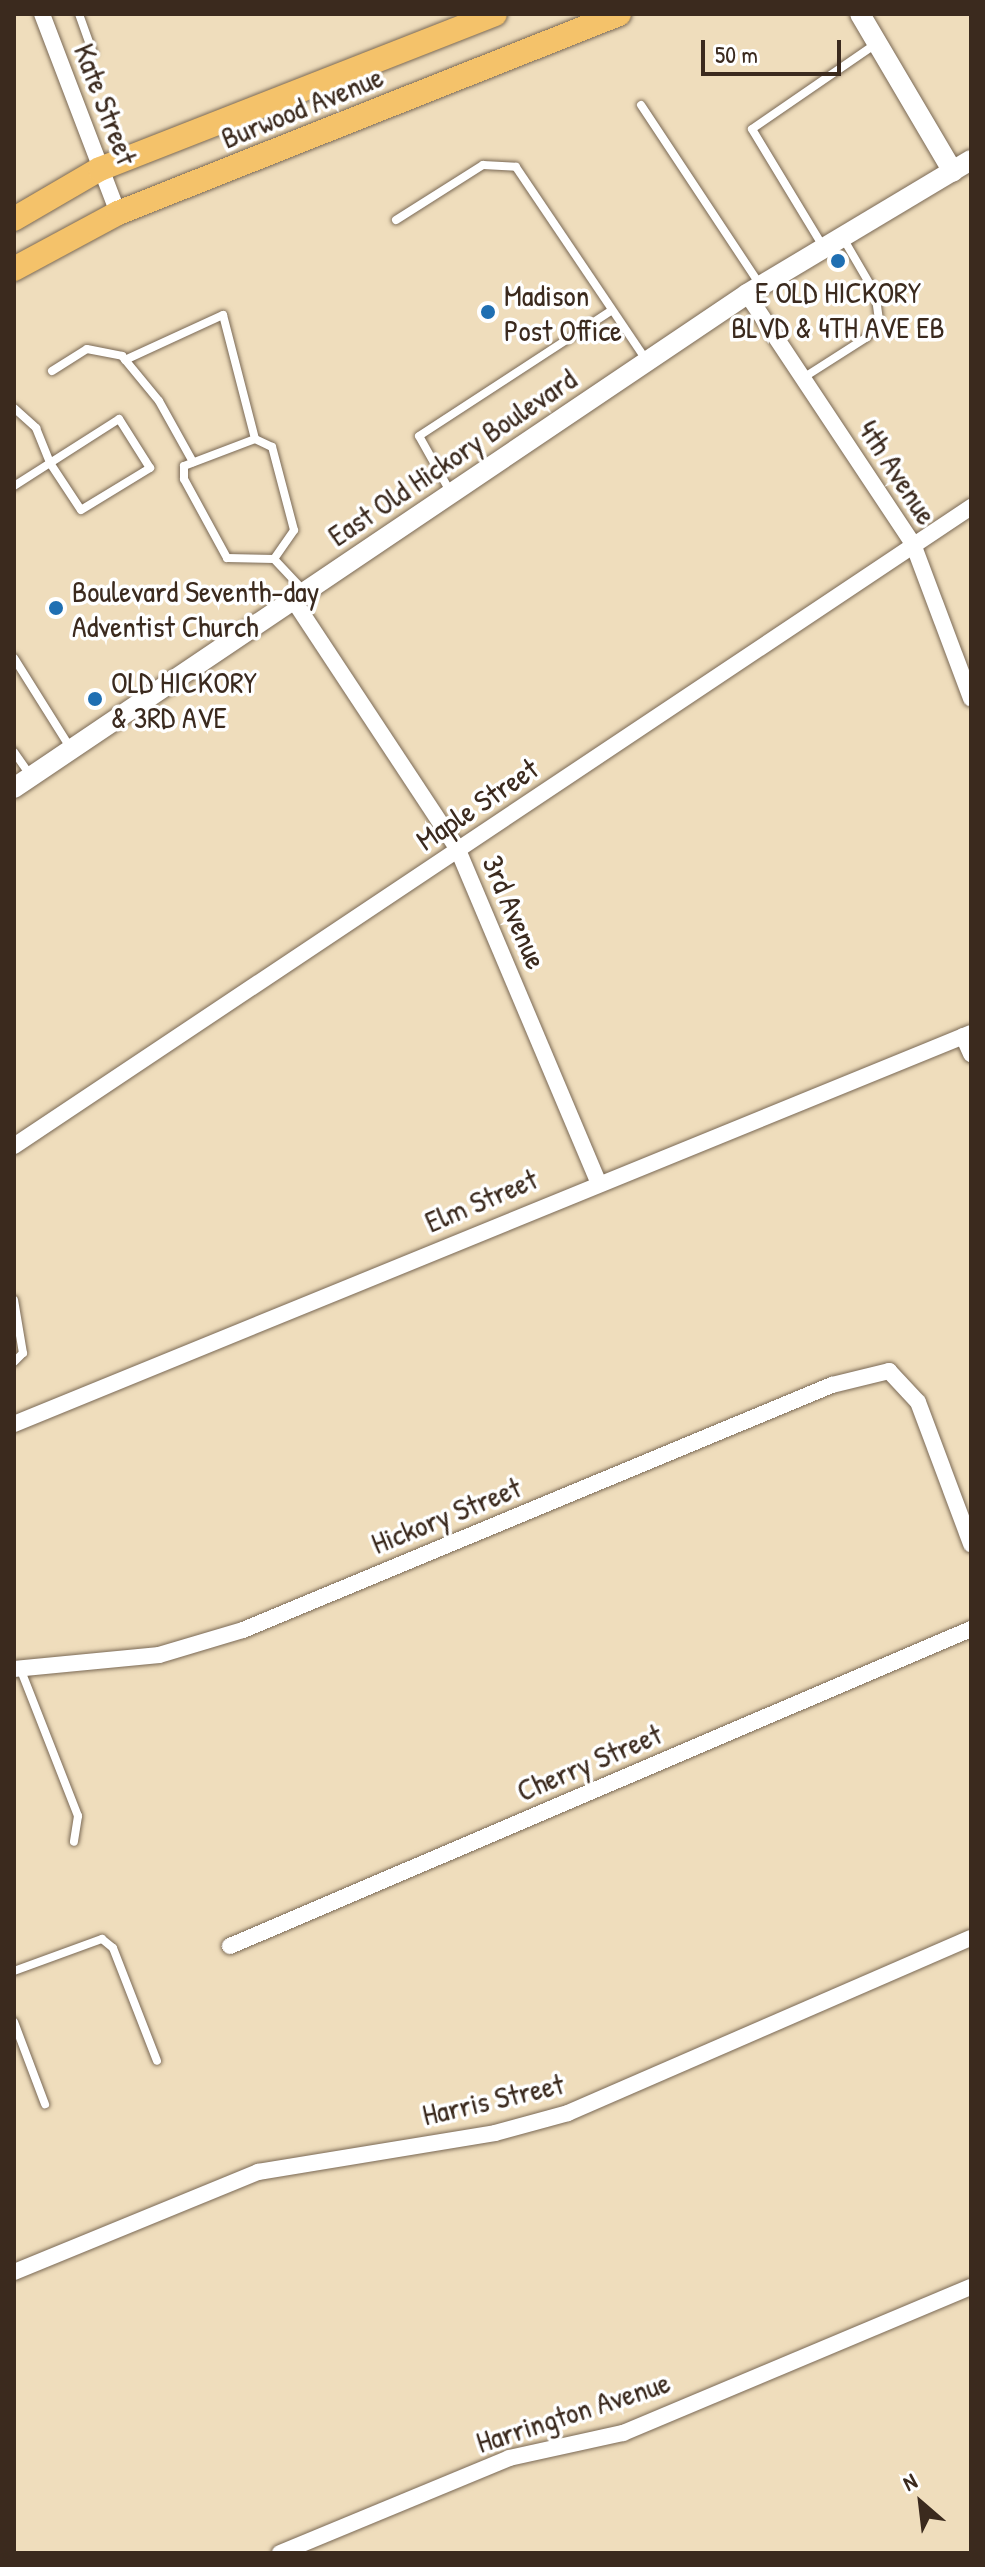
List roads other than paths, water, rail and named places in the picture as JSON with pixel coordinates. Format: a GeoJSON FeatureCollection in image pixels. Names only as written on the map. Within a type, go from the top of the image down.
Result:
{"type":"FeatureCollection","features":[{"type":"Feature","properties":{"kind":"main road","name":"Burwood Avenue"},"geometry":{"type":"LineString","coordinates":[[14,219],[100,169],[495,14]]}},
{"type":"Feature","properties":{"kind":"main road","name":"Burwood Avenue"},"geometry":{"type":"LineString","coordinates":[[14,269],[118,213],[619,14]]}},
{"type":"Feature","properties":{"kind":"street","name":"Kate Street"},"geometry":{"type":"LineString","coordinates":[[42,14],[118,213]]}},
{"type":"Feature","properties":{"kind":"street"},"geometry":{"type":"LineString","coordinates":[[860,14],[953,172]]}},
{"type":"Feature","properties":{"kind":"street","name":"East Old Hickory Boulevard"},"geometry":{"type":"LineString","coordinates":[[23,782],[754,290],[971,160]]}},
{"type":"Feature","properties":{"kind":"street","name":"4th Avenue"},"geometry":{"type":"LineString","coordinates":[[754,290],[803,378],[913,544],[971,698]]}},
{"type":"Feature","properties":{"kind":"street","name":"Maple Street"},"geometry":{"type":"LineString","coordinates":[[14,1146],[971,507]]}},
{"type":"Feature","properties":{"kind":"street","name":"3rd Avenue"},"geometry":{"type":"LineString","coordinates":[[300,597],[458,850],[598,1181]]}},
{"type":"Feature","properties":{"kind":"street"},"geometry":{"type":"LineString","coordinates":[[967,1034],[971,1054]]}},
{"type":"Feature","properties":{"kind":"street","name":"Elm Street"},"geometry":{"type":"LineString","coordinates":[[14,1424],[598,1181],[967,1034]]}},
{"type":"Feature","properties":{"kind":"street","name":"Hickory Street"},"geometry":{"type":"LineString","coordinates":[[17,1668],[159,1655],[243,1630],[832,1385],[889,1371],[918,1402],[971,1544]]}},
{"type":"Feature","properties":{"kind":"street","name":"Cherry Street"},"geometry":{"type":"LineString","coordinates":[[230,1946],[971,1629]]}},
{"type":"Feature","properties":{"kind":"street","name":"Harris Street"},"geometry":{"type":"LineString","coordinates":[[14,2272],[258,2172],[495,2133],[568,2113],[971,1938]]}},
{"type":"Feature","properties":{"kind":"street","name":"Harrington Avenue"},"geometry":{"type":"LineString","coordinates":[[280,2553],[509,2458],[623,2433],[971,2287]]}},
{"type":"Feature","properties":{"kind":"lane"},"geometry":{"type":"LineString","coordinates":[[79,14],[93,53]]}},
{"type":"Feature","properties":{"kind":"lane"},"geometry":{"type":"LineString","coordinates":[[824,248],[752,129],[877,43]]}},
{"type":"Feature","properties":{"kind":"lane"},"geometry":{"type":"LineString","coordinates":[[641,105],[754,290]]}},
{"type":"Feature","properties":{"kind":"lane"},"geometry":{"type":"LineString","coordinates":[[396,220],[483,165],[516,167],[647,361]]}},
{"type":"Feature","properties":{"kind":"lane"},"geometry":{"type":"LineString","coordinates":[[803,378],[867,337],[879,320],[875,293],[843,237]]}},
{"type":"Feature","properties":{"kind":"lane"},"geometry":{"type":"LineString","coordinates":[[452,494],[419,436],[612,310]]}},
{"type":"Feature","properties":{"kind":"lane"},"geometry":{"type":"LineString","coordinates":[[125,360],[223,315],[255,439]]}},
{"type":"Feature","properties":{"kind":"lane"},"geometry":{"type":"LineString","coordinates":[[52,371],[87,349],[125,360],[159,401],[193,462]]}},
{"type":"Feature","properties":{"kind":"lane"},"geometry":{"type":"LineString","coordinates":[[14,408],[36,428],[50,463],[81,510],[150,468],[119,419],[50,463],[14,486]]}},
{"type":"Feature","properties":{"kind":"lane"},"geometry":{"type":"LineString","coordinates":[[255,439],[272,447],[294,530],[274,559],[227,558],[184,479],[184,466],[255,439]]}},
{"type":"Feature","properties":{"kind":"lane"},"geometry":{"type":"LineString","coordinates":[[274,559],[300,597]]}},
{"type":"Feature","properties":{"kind":"lane"},"geometry":{"type":"LineString","coordinates":[[14,658],[71,750]]}},
{"type":"Feature","properties":{"kind":"lane"},"geometry":{"type":"LineString","coordinates":[[14,752],[23,782]]}},
{"type":"Feature","properties":{"kind":"lane"},"geometry":{"type":"LineString","coordinates":[[14,1300],[23,1353],[14,1362]]}},
{"type":"Feature","properties":{"kind":"lane"},"geometry":{"type":"LineString","coordinates":[[17,1668],[78,1816],[74,1842]]}},
{"type":"Feature","properties":{"kind":"lane"},"geometry":{"type":"LineString","coordinates":[[14,1971],[102,1939],[113,1948],[157,2061]]}},
{"type":"Feature","properties":{"kind":"lane"},"geometry":{"type":"LineString","coordinates":[[14,2022],[45,2104]]}},
{"type":"Feature","properties":{"kind":"place","name":"E OLD HICKORY BLVD & 4TH AVE EB"},"geometry":{"type":"Point","coordinates":[838,261]}},
{"type":"Feature","properties":{"kind":"place","name":"Madison Post Office"},"geometry":{"type":"Point","coordinates":[488,312]}},
{"type":"Feature","properties":{"kind":"place","name":"Boulevard Seventh-day Adventist Church"},"geometry":{"type":"Point","coordinates":[56,608]}},
{"type":"Feature","properties":{"kind":"place","name":"OLD HICKORY & 3RD AVE"},"geometry":{"type":"Point","coordinates":[95,699]}}]}
